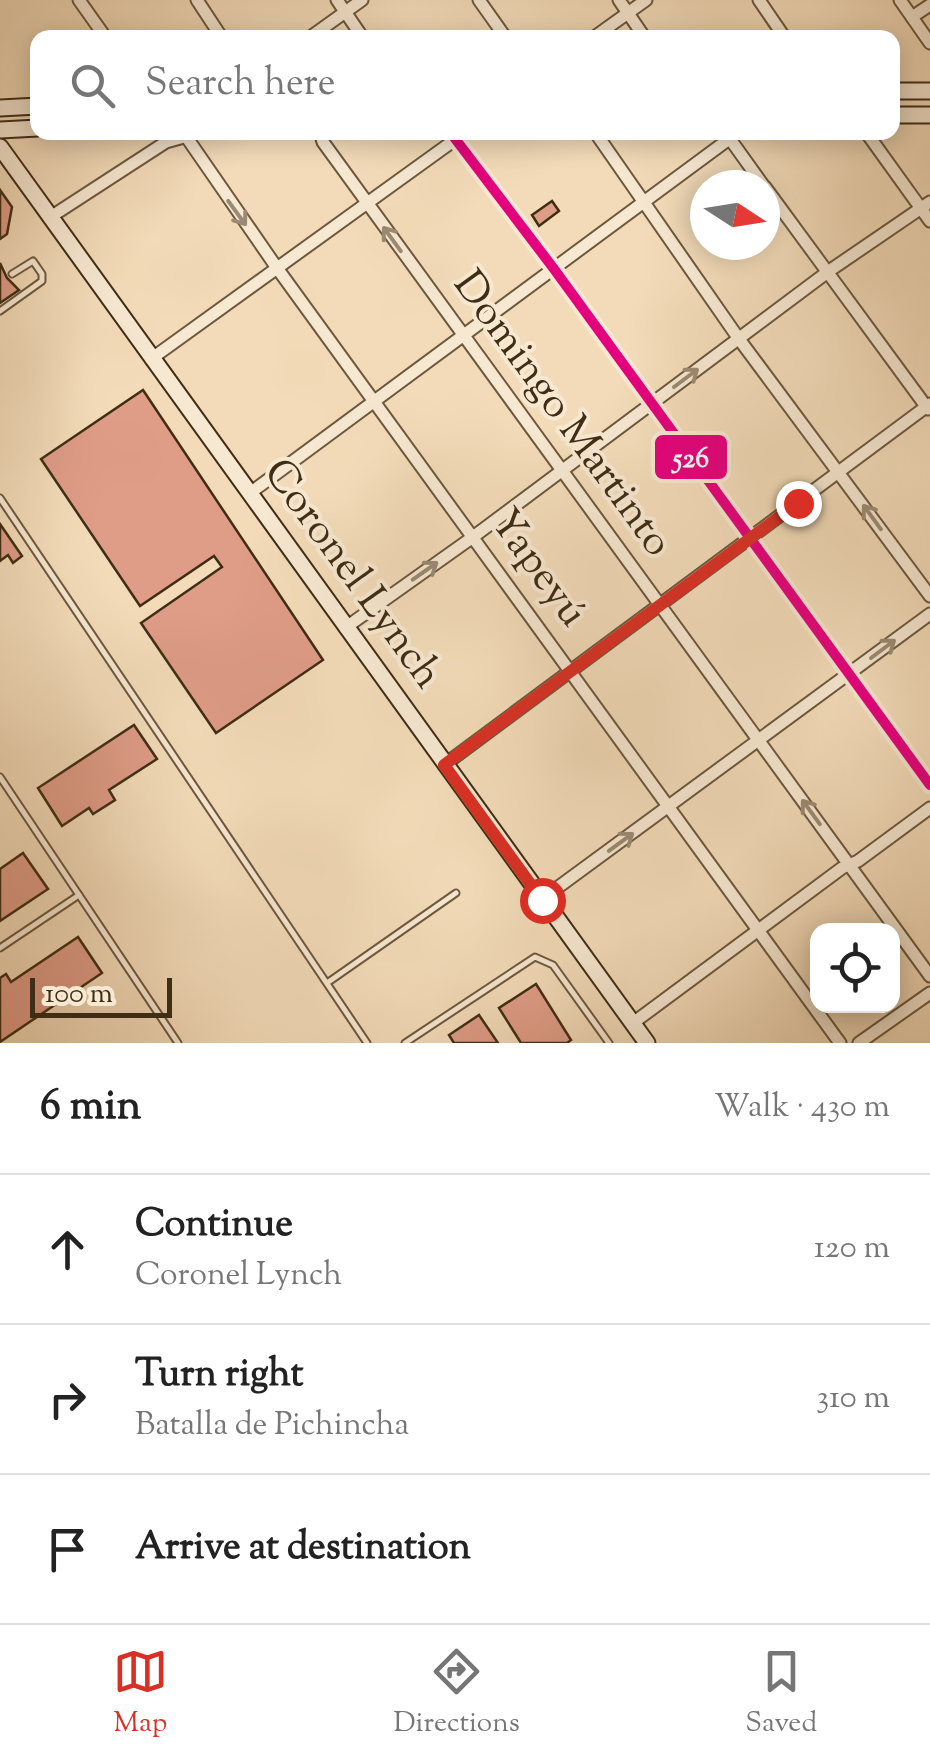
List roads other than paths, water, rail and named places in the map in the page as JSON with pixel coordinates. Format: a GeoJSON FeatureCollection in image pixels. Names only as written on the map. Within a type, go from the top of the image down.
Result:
{"type":"FeatureCollection","features":[{"type":"Feature","properties":{"kind":"main road"},"geometry":{"type":"LineString","coordinates":[[900,91],[930,91]]}},
{"type":"Feature","properties":{"kind":"main road"},"geometry":{"type":"LineString","coordinates":[[0,108],[30,106]]}},
{"type":"Feature","properties":{"kind":"main road"},"geometry":{"type":"LineString","coordinates":[[900,115],[930,114]]}},
{"type":"Feature","properties":{"kind":"main road"},"geometry":{"type":"LineString","coordinates":[[0,130],[30,128]]}},
{"type":"Feature","properties":{"kind":"main road","name":"Coronel Lynch"},"geometry":{"type":"LineString","coordinates":[[0,146],[648,1043]]}},
{"type":"Feature","properties":{"kind":"street"},"geometry":{"type":"LineString","coordinates":[[79,0],[100,30]]}},
{"type":"Feature","properties":{"kind":"street"},"geometry":{"type":"LineString","coordinates":[[198,0],[217,30]]}},
{"type":"Feature","properties":{"kind":"street"},"geometry":{"type":"LineString","coordinates":[[336,0],[358,30]]}},
{"type":"Feature","properties":{"kind":"street"},"geometry":{"type":"LineString","coordinates":[[321,30],[362,0]]}},
{"type":"Feature","properties":{"kind":"street"},"geometry":{"type":"LineString","coordinates":[[480,0],[501,30]]}},
{"type":"Feature","properties":{"kind":"street"},"geometry":{"type":"LineString","coordinates":[[619,0],[640,30]]}},
{"type":"Feature","properties":{"kind":"street"},"geometry":{"type":"LineString","coordinates":[[604,30],[646,0]]}},
{"type":"Feature","properties":{"kind":"street"},"geometry":{"type":"LineString","coordinates":[[759,0],[780,30]]}},
{"type":"Feature","properties":{"kind":"street"},"geometry":{"type":"LineString","coordinates":[[900,0],[930,43]]}},
{"type":"Feature","properties":{"kind":"street"},"geometry":{"type":"LineString","coordinates":[[912,17],[930,6]]}},
{"type":"Feature","properties":{"kind":"street"},"geometry":{"type":"LineString","coordinates":[[49,218],[162,140]]}},
{"type":"Feature","properties":{"kind":"street","name":"Yapeyú"},"geometry":{"type":"LineString","coordinates":[[187,140],[840,1043]]}},
{"type":"Feature","properties":{"kind":"street","name":"Domingo Martinto"},"geometry":{"type":"LineString","coordinates":[[322,140],[930,976]]}},
{"type":"Feature","properties":{"kind":"street"},"geometry":{"type":"LineString","coordinates":[[152,359],[448,140]]}},
{"type":"Feature","properties":{"kind":"street"},"geometry":{"type":"LineString","coordinates":[[456,140],[930,785]]}},
{"type":"Feature","properties":{"kind":"street"},"geometry":{"type":"LineString","coordinates":[[601,140],[739,339],[930,596]]}},
{"type":"Feature","properties":{"kind":"street"},"geometry":{"type":"LineString","coordinates":[[250,493],[464,338],[722,140]]}},
{"type":"Feature","properties":{"kind":"street"},"geometry":{"type":"LineString","coordinates":[[730,140],[752,170]]}},
{"type":"Feature","properties":{"kind":"street"},"geometry":{"type":"LineString","coordinates":[[873,140],[926,205],[930,221]]}},
{"type":"Feature","properties":{"kind":"street"},"geometry":{"type":"LineString","coordinates":[[345,628],[926,205]]}},
{"type":"Feature","properties":{"kind":"street"},"geometry":{"type":"LineString","coordinates":[[444,765],[929,408],[780,207]]}},
{"type":"Feature","properties":{"kind":"street"},"geometry":{"type":"LineString","coordinates":[[542,900],[930,614]]}},
{"type":"Feature","properties":{"kind":"street"},"geometry":{"type":"LineString","coordinates":[[633,1023],[930,808]]}},
{"type":"Feature","properties":{"kind":"street"},"geometry":{"type":"LineString","coordinates":[[860,1043],[930,993]]}},
{"type":"Feature","properties":{"kind":"lane"},"geometry":{"type":"LineString","coordinates":[[0,310],[40,284],[43,277],[33,262],[12,274]]}},
{"type":"Feature","properties":{"kind":"lane"},"geometry":{"type":"LineString","coordinates":[[0,498],[366,1043]]}},
{"type":"Feature","properties":{"kind":"lane"},"geometry":{"type":"LineString","coordinates":[[0,778],[178,1043]]}},
{"type":"Feature","properties":{"kind":"lane"},"geometry":{"type":"LineString","coordinates":[[326,983],[456,893]]}},
{"type":"Feature","properties":{"kind":"lane"},"geometry":{"type":"LineString","coordinates":[[0,948],[79,895]]}},
{"type":"Feature","properties":{"kind":"lane"},"geometry":{"type":"LineString","coordinates":[[406,1043],[534,957],[553,965],[609,1043]]}}]}
